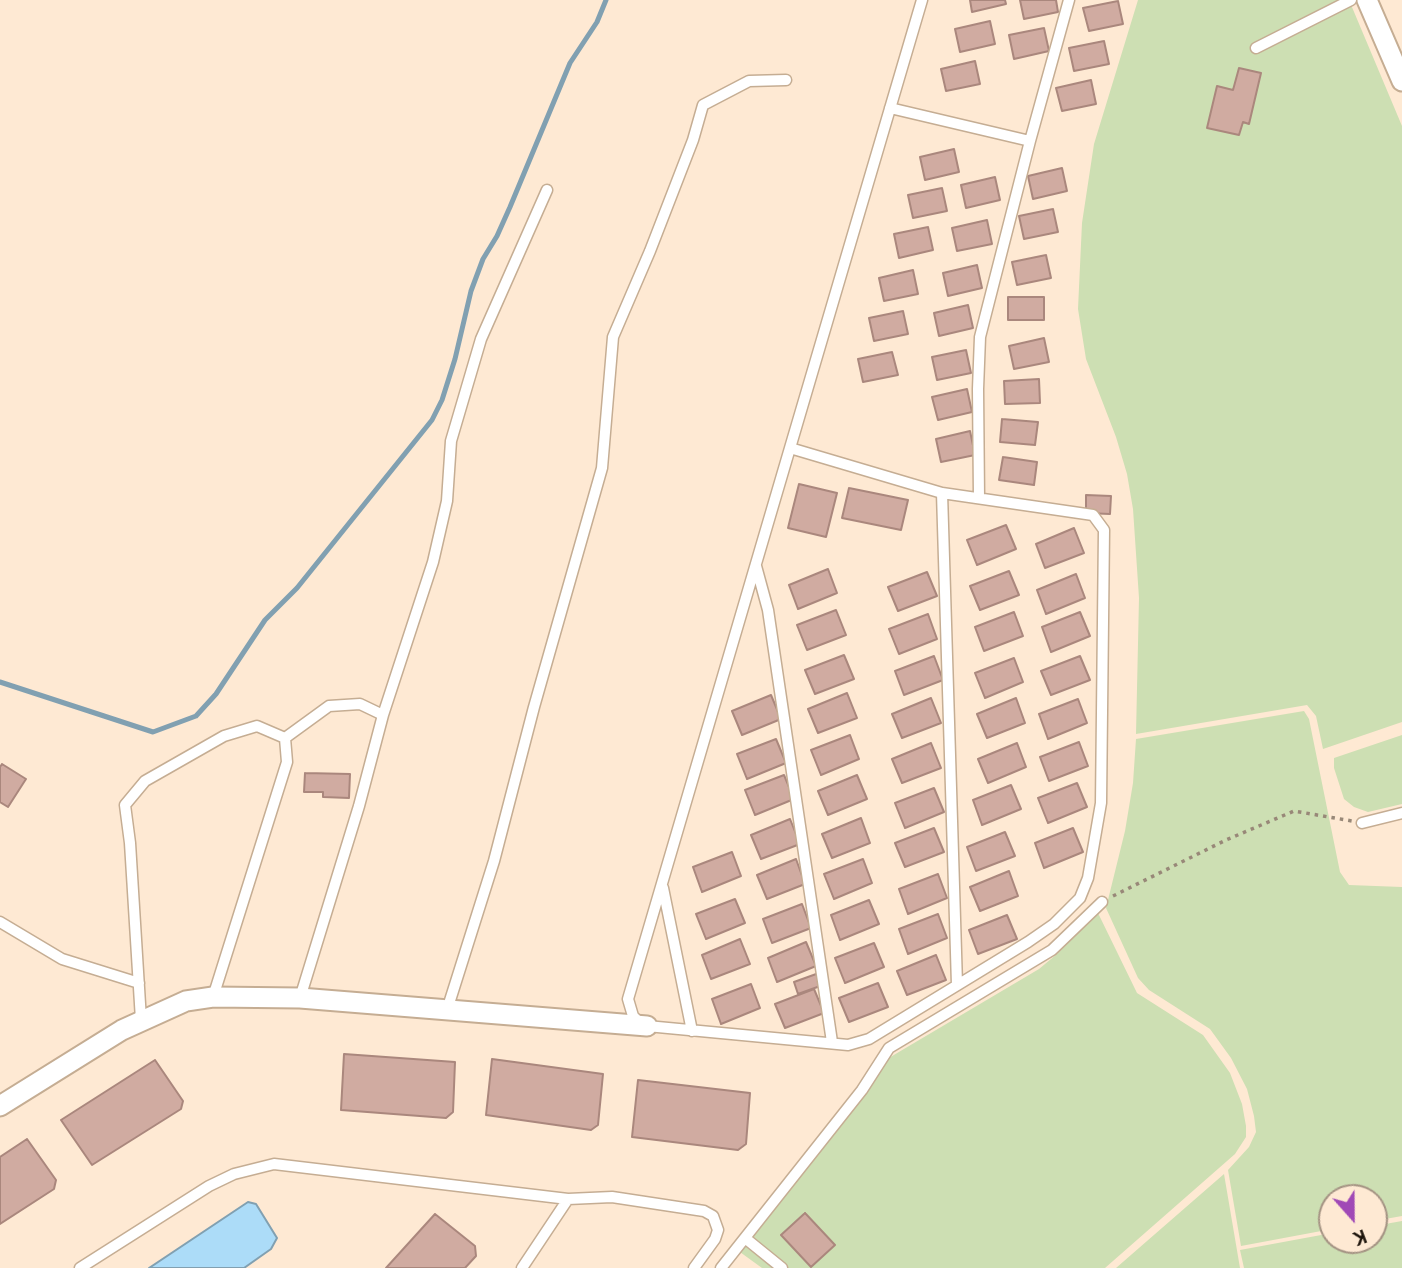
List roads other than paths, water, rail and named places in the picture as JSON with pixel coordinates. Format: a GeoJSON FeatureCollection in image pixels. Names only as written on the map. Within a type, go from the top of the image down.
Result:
{"type":"FeatureCollection","features":[{"type":"Feature","properties":{"kind":"street"},"geometry":{"type":"LineString","coordinates":[[1367,0],[1402,81]]}},
{"type":"Feature","properties":{"kind":"street"},"geometry":{"type":"LineString","coordinates":[[5,1096],[141,1020],[187,1001],[213,997],[300,998],[647,1026]]}},
{"type":"Feature","properties":{"kind":"lane"},"geometry":{"type":"LineString","coordinates":[[790,448],[942,493],[1093,515],[1104,530],[1101,803],[1088,878],[1080,898],[1037,936],[869,1039],[848,1045],[647,1026],[633,1016],[628,999],[755,566],[922,0]]}},
{"type":"Feature","properties":{"kind":"lane"},"geometry":{"type":"LineString","coordinates":[[979,498],[978,389],[981,337],[1030,141],[1069,0]]}},
{"type":"Feature","properties":{"kind":"lane"},"geometry":{"type":"LineString","coordinates":[[1256,48],[1350,0]]}},
{"type":"Feature","properties":{"kind":"lane"},"geometry":{"type":"LineString","coordinates":[[447,1010],[494,862],[534,707],[602,468],[613,337],[650,251],[693,140],[703,105],[749,81],[786,80]]}},
{"type":"Feature","properties":{"kind":"lane"},"geometry":{"type":"LineString","coordinates":[[890,108],[1030,141]]}},
{"type":"Feature","properties":{"kind":"lane"},"geometry":{"type":"LineString","coordinates":[[300,998],[359,807],[383,715],[433,562],[447,501],[451,441],[481,340],[547,190]]}},
{"type":"Feature","properties":{"kind":"lane"},"geometry":{"type":"LineString","coordinates":[[942,493],[957,985]]}},
{"type":"Feature","properties":{"kind":"lane"},"geometry":{"type":"LineString","coordinates":[[755,566],[768,610],[832,1042]]}},
{"type":"Feature","properties":{"kind":"lane"},"geometry":{"type":"LineString","coordinates":[[285,738],[330,706],[360,704],[383,715]]}},
{"type":"Feature","properties":{"kind":"lane"},"geometry":{"type":"LineString","coordinates":[[141,1020],[125,805],[145,781],[224,736],[257,726],[285,738]]}},
{"type":"Feature","properties":{"kind":"lane"},"geometry":{"type":"LineString","coordinates":[[213,997],[287,762],[285,738]]}},
{"type":"Feature","properties":{"kind":"lane"},"geometry":{"type":"LineString","coordinates":[[1362,823],[1402,813]]}},
{"type":"Feature","properties":{"kind":"lane"},"geometry":{"type":"LineString","coordinates":[[662,884],[692,1031]]}},
{"type":"Feature","properties":{"kind":"lane"},"geometry":{"type":"LineString","coordinates":[[721,1268],[862,1090],[889,1048],[1052,950],[1102,902]]}},
{"type":"Feature","properties":{"kind":"lane"},"geometry":{"type":"LineString","coordinates":[[0,922],[62,959],[139,983]]}},
{"type":"Feature","properties":{"kind":"lane"},"geometry":{"type":"LineString","coordinates":[[80,1268],[209,1186],[234,1174],[274,1164],[568,1199],[612,1197],[704,1211],[713,1216],[718,1230],[715,1239],[694,1268]]}},
{"type":"Feature","properties":{"kind":"lane"},"geometry":{"type":"LineString","coordinates":[[522,1268],[568,1199]]}},
{"type":"Feature","properties":{"kind":"lane"},"geometry":{"type":"LineString","coordinates":[[745,1238],[782,1268]]}},
{"type":"Feature","properties":{"kind":"water"},"geometry":{"type":"Polygon","coordinates":[[[248,1202],[256,1204],[277,1238],[271,1249],[244,1268],[149,1268],[248,1202]]]}},
{"type":"Feature","properties":{"kind":"waterway"},"geometry":{"type":"LineString","coordinates":[[0,682],[153,732],[196,716],[216,694],[265,620],[297,588],[432,420],[442,400],[455,359],[471,291],[483,259],[510,207],[570,63],[597,22],[606,0]]}}]}
